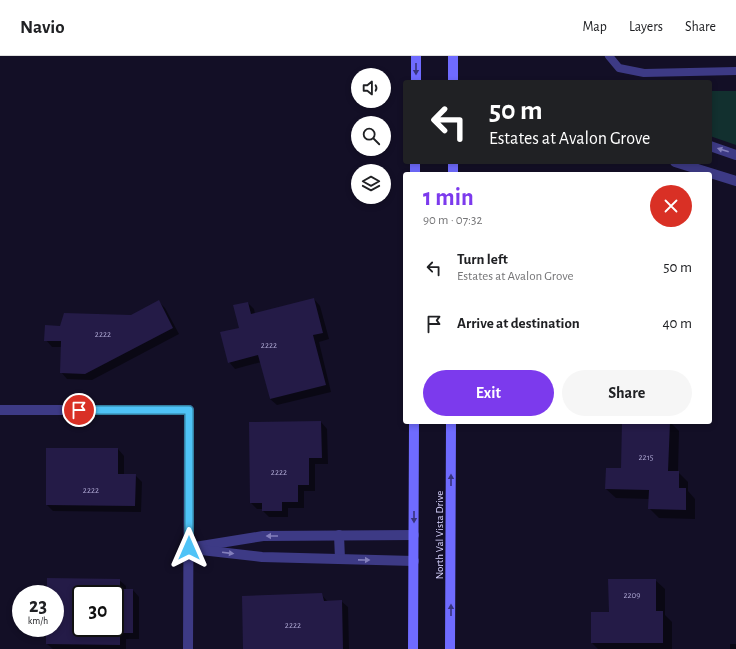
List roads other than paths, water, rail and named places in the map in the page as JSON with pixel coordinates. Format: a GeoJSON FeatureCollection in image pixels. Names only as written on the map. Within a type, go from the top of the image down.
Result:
{"type":"FeatureCollection","features":[{"type":"Feature","properties":{"kind":"main road"},"geometry":{"type":"LineString","coordinates":[[416,56],[416,80]]}},
{"type":"Feature","properties":{"kind":"main road"},"geometry":{"type":"LineString","coordinates":[[453,56],[453,80]]}},
{"type":"Feature","properties":{"kind":"main road"},"geometry":{"type":"LineString","coordinates":[[413,649],[414,424]]}},
{"type":"Feature","properties":{"kind":"main road","name":"North Val Vista Drive"},"geometry":{"type":"LineString","coordinates":[[450,649],[451,424]]}},
{"type":"Feature","properties":{"kind":"street"},"geometry":{"type":"LineString","coordinates":[[712,147],[736,155]]}},
{"type":"Feature","properties":{"kind":"street"},"geometry":{"type":"LineString","coordinates":[[681,164],[707,172]]}},
{"type":"Feature","properties":{"kind":"street"},"geometry":{"type":"LineString","coordinates":[[712,174],[736,181]]}},
{"type":"Feature","properties":{"kind":"street"},"geometry":{"type":"LineString","coordinates":[[0,410],[189,410],[188,649]]}},
{"type":"Feature","properties":{"kind":"street"},"geometry":{"type":"LineString","coordinates":[[339,535],[340,559]]}},
{"type":"Feature","properties":{"kind":"street"},"geometry":{"type":"LineString","coordinates":[[189,548],[263,536],[414,535]]}},
{"type":"Feature","properties":{"kind":"street"},"geometry":{"type":"LineString","coordinates":[[189,548],[262,558],[414,561]]}},
{"type":"Feature","properties":{"kind":"lane"},"geometry":{"type":"LineString","coordinates":[[609,56],[619,68],[644,73],[736,70]]}}]}
